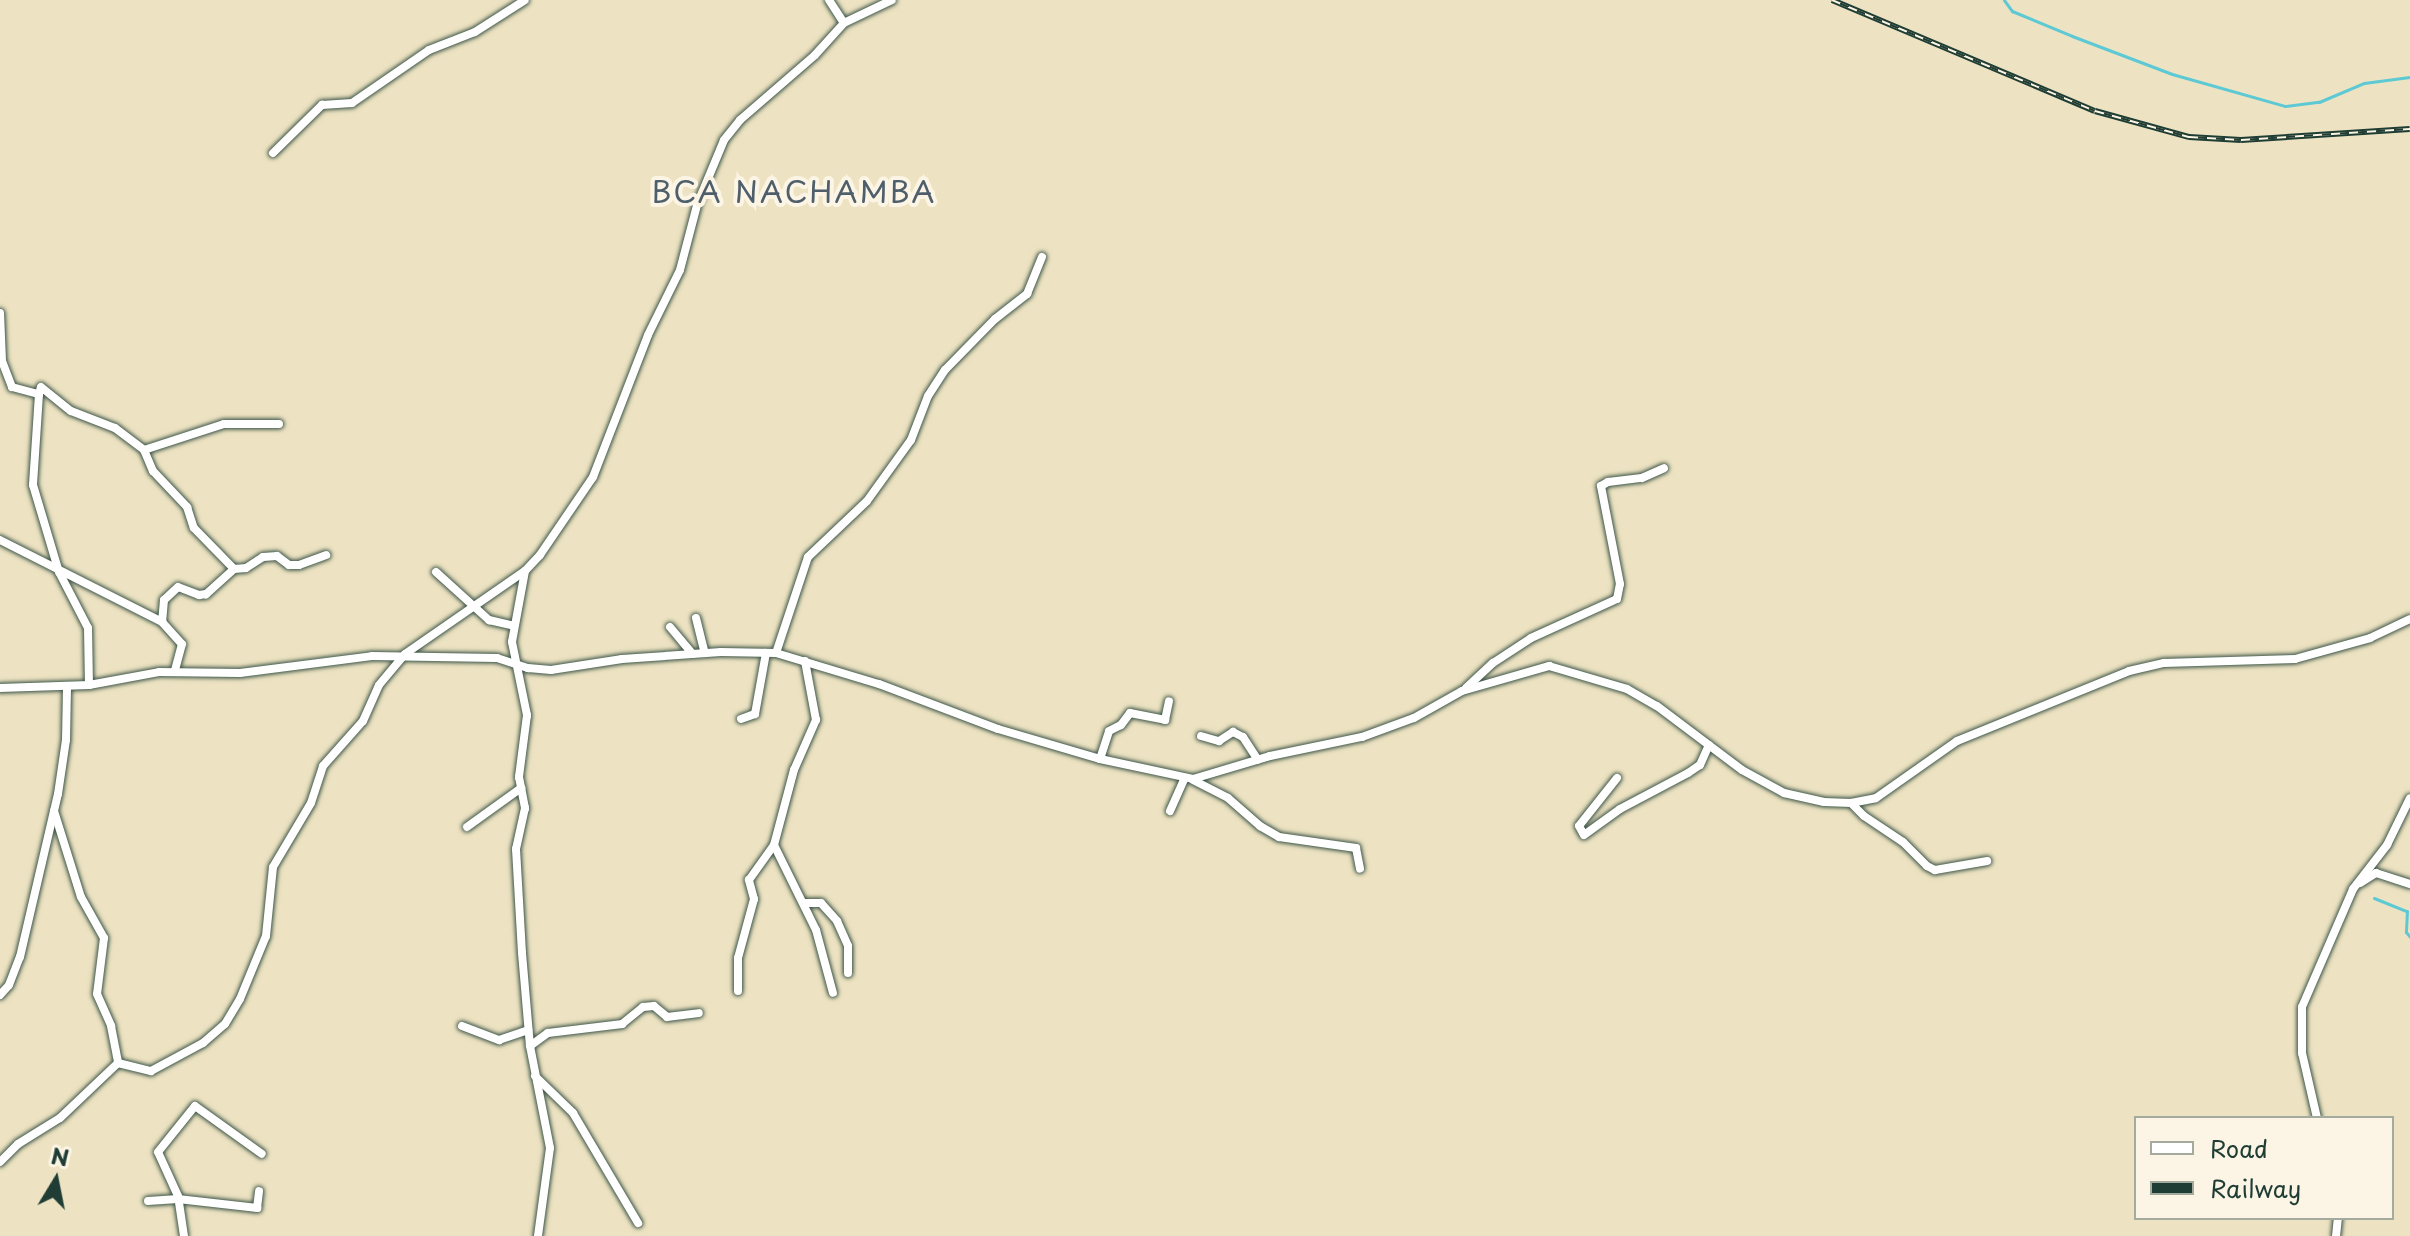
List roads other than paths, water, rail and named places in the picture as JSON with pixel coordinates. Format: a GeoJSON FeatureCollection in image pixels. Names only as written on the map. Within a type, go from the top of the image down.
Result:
{"type":"FeatureCollection","features":[{"type":"Feature","properties":{"kind":"street"},"geometry":{"type":"LineString","coordinates":[[273,153],[322,105],[352,103],[429,50],[475,32],[525,0]]}},
{"type":"Feature","properties":{"kind":"street"},"geometry":{"type":"LineString","coordinates":[[829,0],[844,23]]}},
{"type":"Feature","properties":{"kind":"street"},"geometry":{"type":"LineString","coordinates":[[118,1063],[151,1071],[203,1043],[225,1024],[253,972],[266,936],[273,867],[311,803],[323,766],[354,734],[379,685],[405,654],[525,571],[540,555],[601,459],[634,367],[680,270],[697,205],[724,140],[749,112],[815,55],[844,23],[892,0]]}},
{"type":"Feature","properties":{"kind":"street"},"geometry":{"type":"LineString","coordinates":[[776,653],[808,557],[867,501],[911,440],[921,411],[945,370],[995,319],[1027,294],[1042,257]]}},
{"type":"Feature","properties":{"kind":"street"},"geometry":{"type":"LineString","coordinates":[[0,313],[1,346],[8,383],[16,391],[39,394]]}},
{"type":"Feature","properties":{"kind":"street"},"geometry":{"type":"LineString","coordinates":[[89,685],[88,628],[57,566],[32,476],[40,387],[71,411],[115,428],[144,450],[153,471],[187,507],[194,528],[234,569]]}},
{"type":"Feature","properties":{"kind":"street"},"geometry":{"type":"LineString","coordinates":[[144,450],[215,426],[279,424]]}},
{"type":"Feature","properties":{"kind":"street"},"geometry":{"type":"LineString","coordinates":[[1462,691],[1493,663],[1531,638],[1617,599],[1620,584],[1601,486],[1608,482],[1642,478],[1664,468]]}},
{"type":"Feature","properties":{"kind":"street"},"geometry":{"type":"LineString","coordinates":[[0,540],[57,566],[162,622],[182,644],[175,671]]}},
{"type":"Feature","properties":{"kind":"street"},"geometry":{"type":"LineString","coordinates":[[162,622],[164,600],[178,587],[199,595],[206,594],[234,569],[246,568],[263,557],[277,556],[289,565],[299,565],[326,555]]}},
{"type":"Feature","properties":{"kind":"street"},"geometry":{"type":"LineString","coordinates":[[525,571],[512,642],[527,715],[521,788],[525,808],[516,856],[528,1030],[550,1148],[538,1236]]}},
{"type":"Feature","properties":{"kind":"street"},"geometry":{"type":"LineString","coordinates":[[436,572],[489,620],[514,626]]}},
{"type":"Feature","properties":{"kind":"street"},"geometry":{"type":"LineString","coordinates":[[696,618],[705,653]]}},
{"type":"Feature","properties":{"kind":"street"},"geometry":{"type":"LineString","coordinates":[[1170,811],[1188,779],[1362,737],[1414,718],[1462,691],[1537,668],[1558,667],[1627,689],[1742,770],[1784,793],[1824,802],[1851,803],[1876,798],[1957,741],[2129,671],[2164,663],[2295,659],[2370,638],[2410,619]]}},
{"type":"Feature","properties":{"kind":"street"},"geometry":{"type":"LineString","coordinates":[[670,627],[693,654]]}},
{"type":"Feature","properties":{"kind":"street"},"geometry":{"type":"LineString","coordinates":[[0,688],[89,685],[175,671],[240,673],[346,658],[405,654],[516,662],[528,668],[551,670],[622,659],[705,653],[776,653],[879,684],[966,719],[1100,759],[1188,779],[1228,798],[1260,826],[1279,837],[1342,843],[1356,848],[1360,869]]}},
{"type":"Feature","properties":{"kind":"street"},"geometry":{"type":"LineString","coordinates":[[741,719],[755,714],[766,653]]}},
{"type":"Feature","properties":{"kind":"street"},"geometry":{"type":"LineString","coordinates":[[738,991],[738,958],[754,899],[749,880],[774,845],[791,778],[816,720],[805,661]]}},
{"type":"Feature","properties":{"kind":"street"},"geometry":{"type":"LineString","coordinates":[[0,995],[9,985],[20,957],[54,811],[64,760],[67,687]]}},
{"type":"Feature","properties":{"kind":"street"},"geometry":{"type":"LineString","coordinates":[[1100,759],[1109,731],[1121,725],[1130,713],[1165,720],[1169,701]]}},
{"type":"Feature","properties":{"kind":"street"},"geometry":{"type":"LineString","coordinates":[[1201,736],[1219,741],[1233,732],[1243,737],[1258,760]]}},
{"type":"Feature","properties":{"kind":"street"},"geometry":{"type":"LineString","coordinates":[[1617,778],[1579,826],[1584,835],[1620,809],[1700,765],[1709,745]]}},
{"type":"Feature","properties":{"kind":"street"},"geometry":{"type":"LineString","coordinates":[[467,827],[521,788]]}},
{"type":"Feature","properties":{"kind":"street"},"geometry":{"type":"LineString","coordinates":[[2317,1116],[2302,1053],[2302,1007],[2353,889],[2387,845],[2410,798]]}},
{"type":"Feature","properties":{"kind":"street"},"geometry":{"type":"LineString","coordinates":[[1851,803],[1935,870],[1987,861]]}},
{"type":"Feature","properties":{"kind":"street"},"geometry":{"type":"LineString","coordinates":[[54,811],[81,897],[104,938],[97,994],[111,1026],[118,1063]]}},
{"type":"Feature","properties":{"kind":"street"},"geometry":{"type":"LineString","coordinates":[[774,845],[804,903],[823,949],[833,993]]}},
{"type":"Feature","properties":{"kind":"street"},"geometry":{"type":"LineString","coordinates":[[2353,889],[2376,873],[2410,884]]}},
{"type":"Feature","properties":{"kind":"street"},"geometry":{"type":"LineString","coordinates":[[804,903],[821,903],[837,921],[848,946],[848,973]]}},
{"type":"Feature","properties":{"kind":"street"},"geometry":{"type":"LineString","coordinates":[[530,1046],[548,1033],[622,1024],[643,1007],[654,1006],[667,1017],[699,1013]]}},
{"type":"Feature","properties":{"kind":"street"},"geometry":{"type":"LineString","coordinates":[[462,1026],[499,1040],[528,1030]]}},
{"type":"Feature","properties":{"kind":"street"},"geometry":{"type":"LineString","coordinates":[[0,1162],[18,1144],[60,1118],[118,1063]]}},
{"type":"Feature","properties":{"kind":"street"},"geometry":{"type":"LineString","coordinates":[[534,1075],[573,1113],[638,1223]]}},
{"type":"Feature","properties":{"kind":"street"},"geometry":{"type":"LineString","coordinates":[[184,1236],[178,1199],[158,1152],[195,1106],[262,1154]]}},
{"type":"Feature","properties":{"kind":"street"},"geometry":{"type":"LineString","coordinates":[[148,1201],[178,1199],[257,1208],[259,1191]]}},
{"type":"Feature","properties":{"kind":"waterway"},"geometry":{"type":"LineString","coordinates":[[2004,0],[2012,11],[2172,74],[2285,106],[2319,102],[2364,83],[2410,77]]}},
{"type":"Feature","properties":{"kind":"waterway"},"geometry":{"type":"LineString","coordinates":[[2374,898],[2407,911],[2406,932],[2410,937]]}},
{"type":"Feature","properties":{"kind":"railway"},"geometry":{"type":"LineString","coordinates":[[1832,0],[2095,111],[2189,137],[2241,140],[2410,129]]}},
{"type":"Feature","properties":{"kind":"district","name":"BCA NACHAMBA"},"geometry":{"type":"Point","coordinates":[794,191]}}]}
